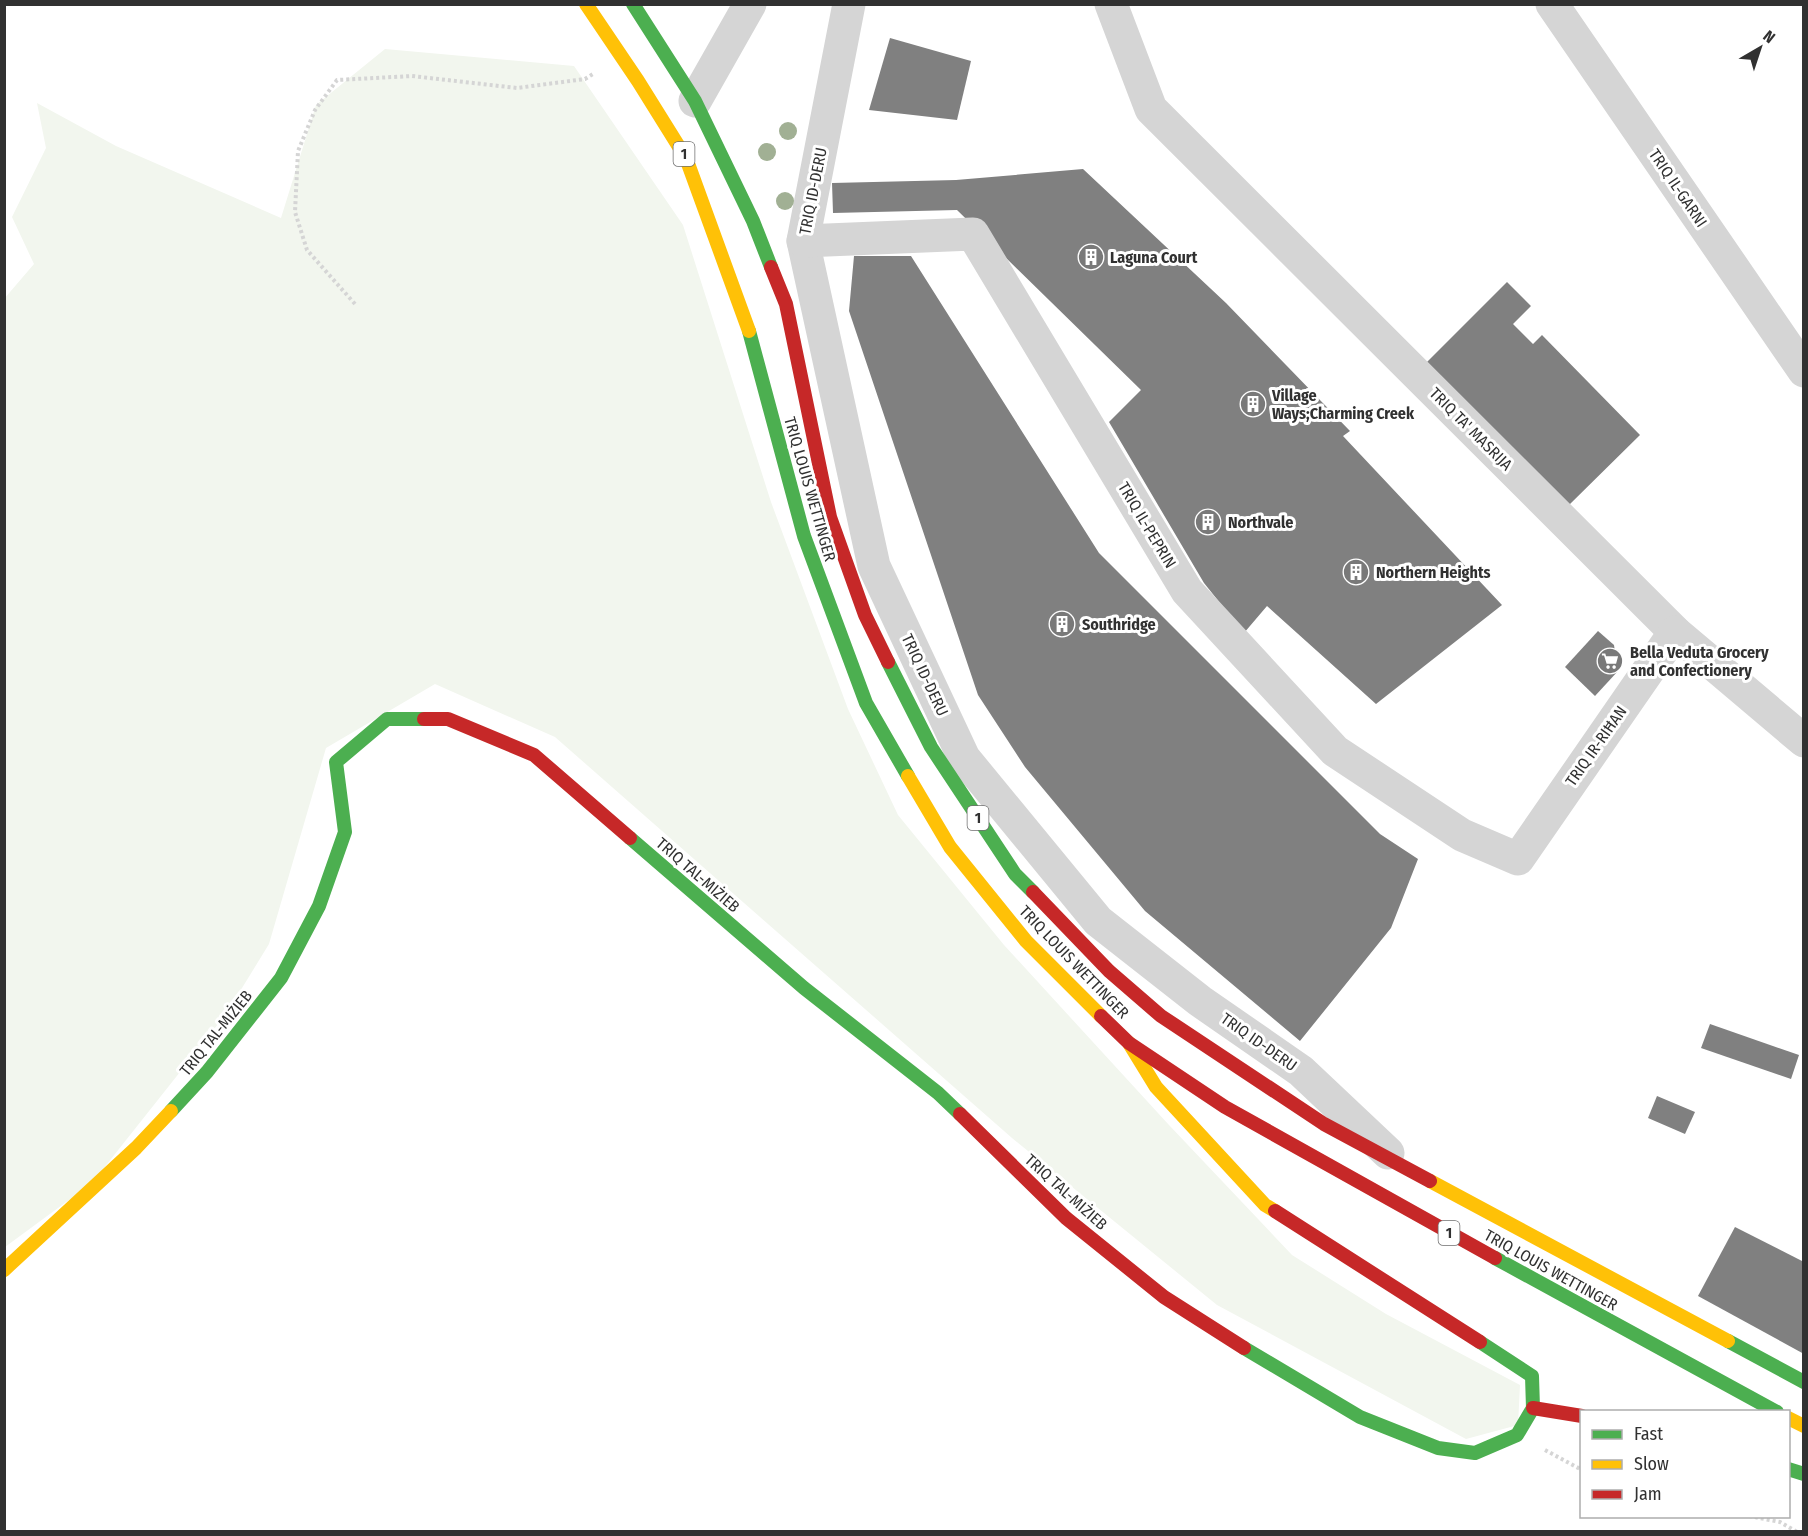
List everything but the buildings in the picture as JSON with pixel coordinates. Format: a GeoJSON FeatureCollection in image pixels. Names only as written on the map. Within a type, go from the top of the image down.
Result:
{"type":"FeatureCollection","features":[{"type":"Feature","properties":{"kind":"main road","name":"TRIQ LOUIS WETTINGER"},"geometry":{"type":"LineString","coordinates":[[586,4],[686,158],[746,322],[804,536],[866,703],[950,847],[1026,941],[1129,1043],[1235,1112],[1773,1410]]}},
{"type":"Feature","properties":{"kind":"main road","name":"TRIQ LOUIS WETTINGER"},"geometry":{"type":"LineString","coordinates":[[633,4],[695,101],[753,221],[786,304],[830,517],[865,615],[931,747],[1015,874],[1109,971],[1161,1016],[1324,1124],[1803,1382]]}},
{"type":"Feature","properties":{"kind":"main road","name":"TRIQ TAL-MIŻIEB"},"geometry":{"type":"LineString","coordinates":[[4,1270],[152,1131],[207,1072],[281,978],[319,906],[345,832],[336,762],[387,719],[448,719],[534,755],[804,988],[938,1093],[1066,1218],[1164,1297],[1248,1351],[1360,1417],[1438,1448],[1475,1453],[1517,1435],[1533,1408]]}},
{"type":"Feature","properties":{"kind":"main road"},"geometry":{"type":"LineString","coordinates":[[1129,1043],[1156,1087],[1264,1205],[1532,1376],[1533,1408],[1580,1416]]}},
{"type":"Feature","properties":{"kind":"street"},"geometry":{"type":"LineString","coordinates":[[695,101],[750,4]]}},
{"type":"Feature","properties":{"kind":"street","name":"TRIQ ID-DERU"},"geometry":{"type":"LineString","coordinates":[[849,4],[803,241],[874,566],[964,758],[1098,921],[1200,1001],[1301,1071],[1401,1166]]}},
{"type":"Feature","properties":{"kind":"street","name":"TRIQ TA' MASRIJA"},"geometry":{"type":"LineString","coordinates":[[1111,4],[1151,109],[1675,632],[1803,739]]}},
{"type":"Feature","properties":{"kind":"street","name":"TRIQ IL-GARNI"},"geometry":{"type":"LineString","coordinates":[[1561,8],[1803,371]]}},
{"type":"Feature","properties":{"kind":"street","name":"TRIQ IL-PEPRIN"},"geometry":{"type":"LineString","coordinates":[[803,241],[973,234],[1187,591],[1335,751],[1462,835],[1518,860]]}},
{"type":"Feature","properties":{"kind":"street","name":"TRIQ IR-RIĦAN"},"geometry":{"type":"LineString","coordinates":[[1518,860],[1675,632]]}},
{"type":"Feature","properties":{"kind":"path"},"geometry":{"type":"LineString","coordinates":[[355,304],[307,250],[295,212],[298,151],[315,110],[337,80],[412,76],[517,88],[585,79],[623,58]]}},
{"type":"Feature","properties":{"kind":"path"},"geometry":{"type":"LineString","coordinates":[[1759,1518],[1780,1522],[1797,1532]]}},
{"type":"Feature","properties":{"kind":"shaded area"},"geometry":{"type":"Polygon","coordinates":[[[385,49],[574,66],[683,225],[771,502],[848,709],[898,815],[1004,945],[1292,1255],[1386,1314],[1520,1385],[1518,1425],[1466,1439],[1217,1305],[1012,1138],[555,737],[435,684],[326,748],[269,944],[226,1014],[92,1183],[5,1247],[4,299],[34,264],[12,217],[46,148],[37,103],[116,146],[281,218],[316,105],[385,49]]]}},
{"type":"Feature","properties":{"kind":"traffic: fast"},"geometry":{"type":"LineString","coordinates":[[633,4],[695,101],[753,221],[771,267]]}},
{"type":"Feature","properties":{"kind":"traffic: fast"},"geometry":{"type":"LineString","coordinates":[[749,331],[804,536],[866,703],[908,776]]}},
{"type":"Feature","properties":{"kind":"traffic: fast"},"geometry":{"type":"LineString","coordinates":[[888,662],[931,747],[1015,874],[1033,892]]}},
{"type":"Feature","properties":{"kind":"traffic: fast"},"geometry":{"type":"LineString","coordinates":[[171,1111],[207,1072],[281,978],[319,906],[345,832],[336,762],[387,719],[424,719]]}},
{"type":"Feature","properties":{"kind":"traffic: fast"},"geometry":{"type":"LineString","coordinates":[[630,838],[804,988],[938,1093],[960,1114]]}},
{"type":"Feature","properties":{"kind":"traffic: fast"},"geometry":{"type":"LineString","coordinates":[[1495,1258],[1773,1410]]}},
{"type":"Feature","properties":{"kind":"traffic: fast"},"geometry":{"type":"LineString","coordinates":[[1728,1341],[1804,1382]]}},
{"type":"Feature","properties":{"kind":"traffic: fast"},"geometry":{"type":"LineString","coordinates":[[1244,1348],[1360,1417],[1438,1448],[1475,1453],[1517,1435],[1533,1408],[1532,1376],[1480,1342]]}},
{"type":"Feature","properties":{"kind":"traffic: fast"},"geometry":{"type":"LineString","coordinates":[[1790,1470],[1804,1474]]}},
{"type":"Feature","properties":{"kind":"traffic: slow"},"geometry":{"type":"LineString","coordinates":[[586,4],[686,158],[749,331]]}},
{"type":"Feature","properties":{"kind":"traffic: slow"},"geometry":{"type":"LineString","coordinates":[[908,776],[950,847],[1026,941],[1101,1016]]}},
{"type":"Feature","properties":{"kind":"traffic: slow"},"geometry":{"type":"LineString","coordinates":[[1129,1043],[1156,1087],[1265,1205],[1275,1211]]}},
{"type":"Feature","properties":{"kind":"traffic: slow"},"geometry":{"type":"LineString","coordinates":[[4,1270],[136,1148],[171,1111]]}},
{"type":"Feature","properties":{"kind":"traffic: slow"},"geometry":{"type":"LineString","coordinates":[[1430,1181],[1728,1341]]}},
{"type":"Feature","properties":{"kind":"traffic: slow"},"geometry":{"type":"LineString","coordinates":[[1790,1419],[1804,1426]]}},
{"type":"Feature","properties":{"kind":"traffic: jam"},"geometry":{"type":"LineString","coordinates":[[771,267],[786,304],[830,517],[865,615],[888,662]]}},
{"type":"Feature","properties":{"kind":"traffic: jam"},"geometry":{"type":"LineString","coordinates":[[424,719],[448,719],[534,755],[630,838]]}},
{"type":"Feature","properties":{"kind":"traffic: jam"},"geometry":{"type":"LineString","coordinates":[[1033,892],[1109,971],[1161,1016],[1324,1124],[1430,1181]]}},
{"type":"Feature","properties":{"kind":"traffic: jam"},"geometry":{"type":"LineString","coordinates":[[1101,1016],[1129,1043],[1225,1107],[1495,1258]]}},
{"type":"Feature","properties":{"kind":"traffic: jam"},"geometry":{"type":"LineString","coordinates":[[960,1114],[1066,1218],[1164,1297],[1244,1348]]}},
{"type":"Feature","properties":{"kind":"traffic: jam"},"geometry":{"type":"LineString","coordinates":[[1275,1211],[1480,1342]]}},
{"type":"Feature","properties":{"kind":"traffic: jam"},"geometry":{"type":"LineString","coordinates":[[1533,1408],[1580,1416]]}},
{"type":"Feature","properties":{"kind":"place","name":"Laguna Court"},"geometry":{"type":"Point","coordinates":[1091,257]}},
{"type":"Feature","properties":{"kind":"place","name":"Village Ways;Charming Creek"},"geometry":{"type":"Point","coordinates":[1253,404]}},
{"type":"Feature","properties":{"kind":"place","name":"Northvale"},"geometry":{"type":"Point","coordinates":[1208,522]}},
{"type":"Feature","properties":{"kind":"place","name":"Northern Heights"},"geometry":{"type":"Point","coordinates":[1356,572]}},
{"type":"Feature","properties":{"kind":"place","name":"Southridge"},"geometry":{"type":"Point","coordinates":[1062,624]}},
{"type":"Feature","properties":{"kind":"place","name":"Bella Veduta Grocery and Confectionery"},"geometry":{"type":"Point","coordinates":[1610,661]}}]}
